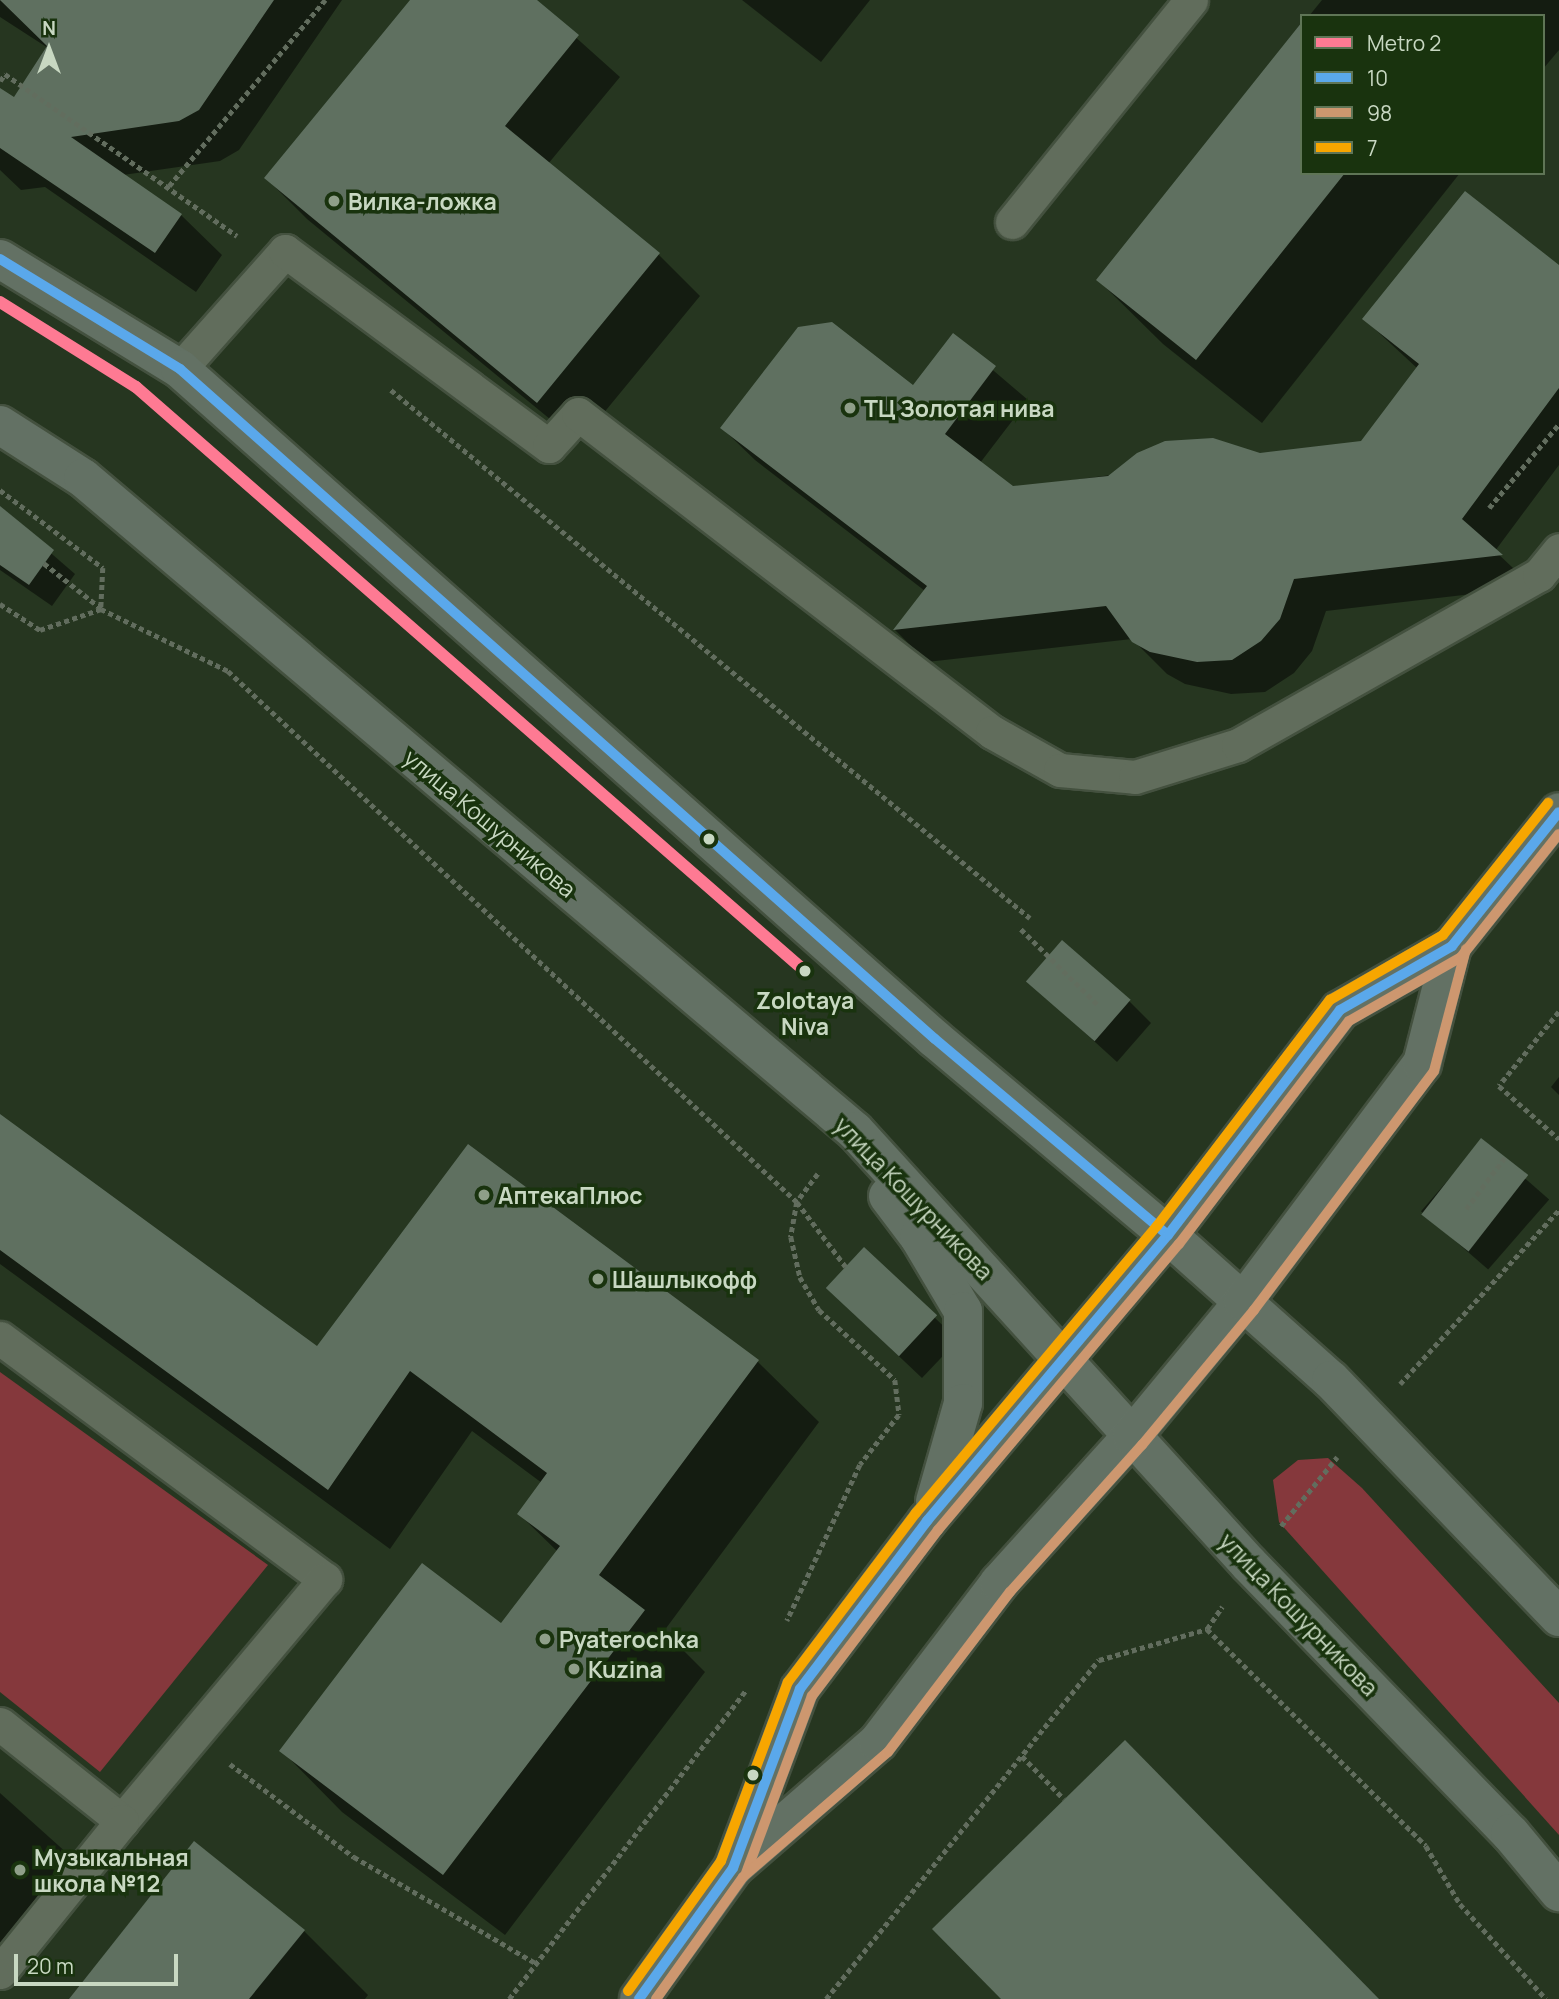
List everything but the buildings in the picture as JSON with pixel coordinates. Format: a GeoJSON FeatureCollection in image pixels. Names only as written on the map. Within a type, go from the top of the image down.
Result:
{"type":"FeatureCollection","features":[{"type":"Feature","properties":{"kind":"main road"},"geometry":{"type":"LineString","coordinates":[[0,259],[180,369],[935,1039],[1168,1235],[1371,1416],[1559,1616]]}},
{"type":"Feature","properties":{"kind":"main road","name":"улица Кошурникова"},"geometry":{"type":"LineString","coordinates":[[0,425],[83,478],[819,1101],[925,1202],[1064,1362],[1510,1833],[1559,1892]]}},
{"type":"Feature","properties":{"kind":"main road"},"geometry":{"type":"LineString","coordinates":[[733,1868],[800,1689],[927,1521],[1064,1362],[1168,1235],[1340,1010],[1452,946],[1559,812]]}},
{"type":"Feature","properties":{"kind":"main road"},"geometry":{"type":"LineString","coordinates":[[639,1999],[733,1868],[878,1742],[999,1583],[1132,1436],[1243,1302],[1422,1064],[1452,946]]}},
{"type":"Feature","properties":{"kind":"main road"},"geometry":{"type":"LineString","coordinates":[[819,1101],[919,1237],[963,1311],[963,1403],[947,1468],[927,1521]]}},
{"type":"Feature","properties":{"kind":"lane"},"geometry":{"type":"LineString","coordinates":[[1012,222],[1191,0]]}},
{"type":"Feature","properties":{"kind":"lane"},"geometry":{"type":"LineString","coordinates":[[180,369],[285,251],[549,446],[578,414],[992,732],[1060,770],[1135,776],[1238,745],[1539,575],[1559,550]]}},
{"type":"Feature","properties":{"kind":"lane"},"geometry":{"type":"LineString","coordinates":[[0,1338],[325,1579],[122,1821],[0,1972]]}},
{"type":"Feature","properties":{"kind":"lane"},"geometry":{"type":"LineString","coordinates":[[0,1724],[122,1821]]}},
{"type":"Feature","properties":{"kind":"path"},"geometry":{"type":"LineString","coordinates":[[169,186],[325,0]]}},
{"type":"Feature","properties":{"kind":"path"},"geometry":{"type":"LineString","coordinates":[[0,81],[2,73],[231,229],[267,272]]}},
{"type":"Feature","properties":{"kind":"path"},"geometry":{"type":"LineString","coordinates":[[388,388],[1030,918]]}},
{"type":"Feature","properties":{"kind":"path"},"geometry":{"type":"LineString","coordinates":[[1489,508],[1559,424]]}},
{"type":"Feature","properties":{"kind":"path"},"geometry":{"type":"LineString","coordinates":[[0,490],[103,568],[101,608]]}},
{"type":"Feature","properties":{"kind":"path"},"geometry":{"type":"LineString","coordinates":[[44,564],[101,608],[228,671],[797,1202],[846,1267]]}},
{"type":"Feature","properties":{"kind":"path"},"geometry":{"type":"LineString","coordinates":[[0,604],[40,630],[101,608]]}},
{"type":"Feature","properties":{"kind":"path"},"geometry":{"type":"LineString","coordinates":[[1021,929],[1099,1006]]}},
{"type":"Feature","properties":{"kind":"path"},"geometry":{"type":"LineString","coordinates":[[1559,1012],[1499,1086],[1559,1139]]}},
{"type":"Feature","properties":{"kind":"path"},"geometry":{"type":"LineString","coordinates":[[1466,1209],[1505,1157]]}},
{"type":"Feature","properties":{"kind":"path"},"geometry":{"type":"LineString","coordinates":[[781,1634],[860,1465],[899,1415],[895,1380],[819,1310],[800,1277],[791,1237],[797,1202],[818,1174]]}},
{"type":"Feature","properties":{"kind":"path"},"geometry":{"type":"LineString","coordinates":[[825,1999],[1099,1660],[1207,1629],[1426,1846],[1460,1904],[1546,1999]]}},
{"type":"Feature","properties":{"kind":"path"},"geometry":{"type":"LineString","coordinates":[[509,1999],[754,1680]]}},
{"type":"Feature","properties":{"kind":"path"},"geometry":{"type":"LineString","coordinates":[[1022,1756],[1064,1799]]}},
{"type":"Feature","properties":{"kind":"path"},"geometry":{"type":"LineString","coordinates":[[248,1777],[354,1857],[537,1964]]}},
{"type":"Feature","properties":{"kind":"shaded area"},"geometry":{"type":"Polygon","coordinates":[[[0,1372],[268,1565],[100,1772],[0,1692],[0,1372]]]}},
{"type":"Feature","properties":{"kind":"shaded area"},"geometry":{"type":"Polygon","coordinates":[[[1328,1458],[1362,1488],[1559,1703],[1559,1835],[1279,1522],[1273,1480],[1298,1460],[1328,1458]]]}},
{"type":"Feature","properties":{"kind":"metro line","name":"2"},"geometry":{"type":"LineString","coordinates":[[0,302],[136,387],[807,973]]}},
{"type":"Feature","properties":{"kind":"transit line","name":"10"},"geometry":{"type":"LineString","coordinates":[[0,259],[180,369],[935,1039],[1168,1235]]}},
{"type":"Feature","properties":{"kind":"transit line","name":"7"},"geometry":{"type":"LineString","coordinates":[[628,1991],[721,1861],[788,1682],[916,1513],[1157,1226],[1330,1000],[1443,935],[1548,803]]}},
{"type":"Feature","properties":{"kind":"transit line","name":"10"},"geometry":{"type":"LineString","coordinates":[[639,1999],[733,1868],[800,1689],[927,1521],[1168,1235],[1340,1010],[1452,946],[1559,812]]}},
{"type":"Feature","properties":{"kind":"transit line","name":"98"},"geometry":{"type":"LineString","coordinates":[[746,1873],[812,1696],[938,1530],[1179,1244],[1349,1021],[1461,957],[1559,834]]}},
{"type":"Feature","properties":{"kind":"transit line","name":"98"},"geometry":{"type":"LineString","coordinates":[[656,1999],[743,1877],[888,1752],[1010,1592],[1142,1445],[1254,1310],[1434,1071],[1466,949]]}},
{"type":"Feature","properties":{"kind":"place","name":"Вилка-ложка"},"geometry":{"type":"Point","coordinates":[334,201]}},
{"type":"Feature","properties":{"kind":"place","name":"ТЦ Золотая нива"},"geometry":{"type":"Point","coordinates":[850,408]}},
{"type":"Feature","properties":{"kind":"place","name":"Zolotaya Niva"},"geometry":{"type":"Point","coordinates":[805,971]}},
{"type":"Feature","properties":{"kind":"place","name":"АптекаПлюс"},"geometry":{"type":"Point","coordinates":[484,1195]}},
{"type":"Feature","properties":{"kind":"place","name":"Шашлыкофф"},"geometry":{"type":"Point","coordinates":[598,1279]}},
{"type":"Feature","properties":{"kind":"place","name":"Pyaterochka"},"geometry":{"type":"Point","coordinates":[545,1639]}},
{"type":"Feature","properties":{"kind":"place","name":"Kuzina"},"geometry":{"type":"Point","coordinates":[574,1669]}},
{"type":"Feature","properties":{"kind":"place","name":"Музыкальная школа №12"},"geometry":{"type":"Point","coordinates":[20,1870]}}]}
